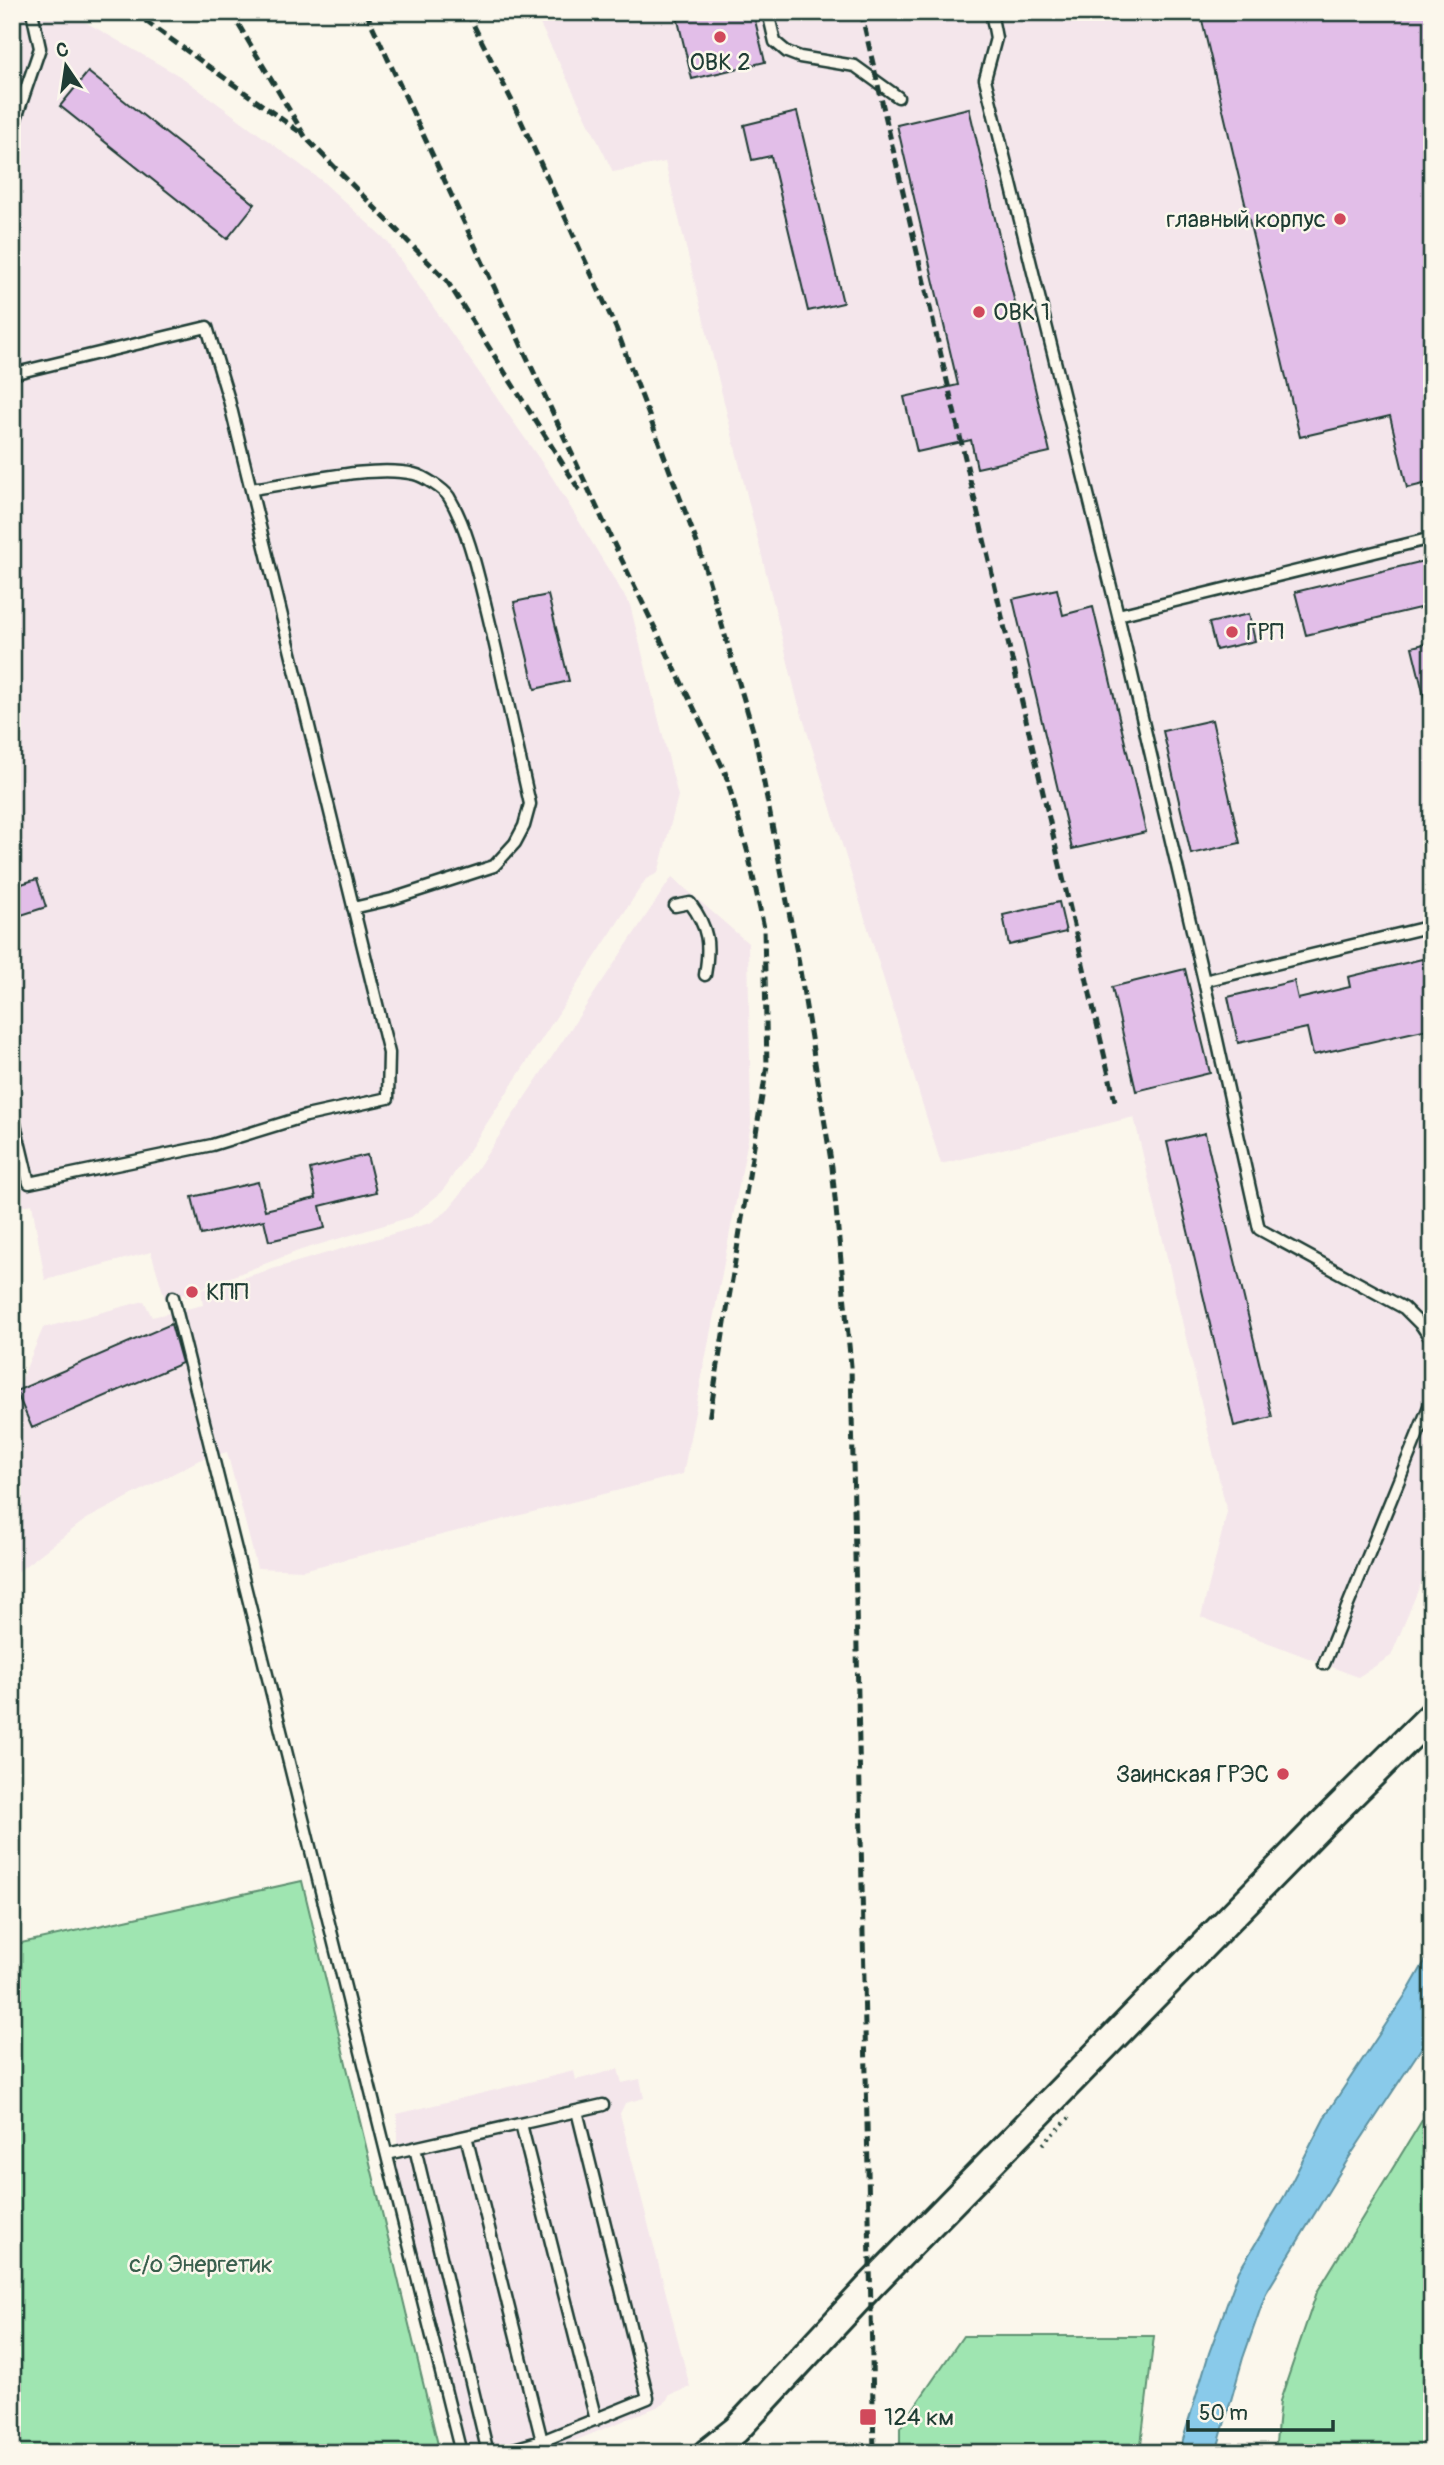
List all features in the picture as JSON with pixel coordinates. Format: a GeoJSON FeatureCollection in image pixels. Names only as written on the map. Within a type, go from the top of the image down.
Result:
{"type":"FeatureCollection","features":[{"type":"Feature","properties":{"kind":"street"},"geometry":{"type":"LineString","coordinates":[[708,2453],[736,2430],[871,2285],[1432,1715]]}},
{"type":"Feature","properties":{"kind":"lane"},"geometry":{"type":"LineString","coordinates":[[12,130],[40,48],[32,12]]}},
{"type":"Feature","properties":{"kind":"lane"},"geometry":{"type":"LineString","coordinates":[[768,12],[775,42],[787,52],[800,57],[855,66],[898,97]]}},
{"type":"Feature","properties":{"kind":"lane"},"geometry":{"type":"LineString","coordinates":[[991,12],[996,38],[985,79],[1118,615],[1259,1229],[1404,1308],[1432,1341]]}},
{"type":"Feature","properties":{"kind":"lane"},"geometry":{"type":"LineString","coordinates":[[12,374],[207,327],[229,400],[389,1053],[388,1098],[306,1116],[212,1145],[29,1182],[12,1112]]}},
{"type":"Feature","properties":{"kind":"lane"},"geometry":{"type":"LineString","coordinates":[[251,489],[379,472],[415,474],[447,494],[461,525],[480,584],[501,670],[530,804],[524,826],[515,843],[494,866],[353,908]]}},
{"type":"Feature","properties":{"kind":"lane"},"geometry":{"type":"LineString","coordinates":[[1118,615],[1432,538]]}},
{"type":"Feature","properties":{"kind":"lane"},"geometry":{"type":"LineString","coordinates":[[675,906],[690,903],[701,917],[708,934],[705,975]]}},
{"type":"Feature","properties":{"kind":"lane"},"geometry":{"type":"LineString","coordinates":[[1204,981],[1432,926]]}},
{"type":"Feature","properties":{"kind":"lane"},"geometry":{"type":"LineString","coordinates":[[173,1297],[461,2453]]}},
{"type":"Feature","properties":{"kind":"lane"},"geometry":{"type":"LineString","coordinates":[[1324,1664],[1432,1399]]}},
{"type":"Feature","properties":{"kind":"lane"},"geometry":{"type":"LineString","coordinates":[[387,2154],[603,2105]]}},
{"type":"Feature","properties":{"kind":"lane"},"geometry":{"type":"LineString","coordinates":[[499,2453],[541,2441],[648,2398],[577,2111]]}},
{"type":"Feature","properties":{"kind":"lane"},"geometry":{"type":"LineString","coordinates":[[522,2124],[596,2420]]}},
{"type":"Feature","properties":{"kind":"lane"},"geometry":{"type":"LineString","coordinates":[[466,2136],[541,2441]]}},
{"type":"Feature","properties":{"kind":"lane"},"geometry":{"type":"LineString","coordinates":[[415,2148],[488,2453]]}},
{"type":"Feature","properties":{"kind":"shaded area"},"geometry":{"type":"Polygon","coordinates":[[[12,12],[68,12],[183,78],[321,180],[387,241],[552,477],[630,605],[678,796],[658,873],[646,879],[442,1192],[411,1217],[301,1250],[199,1289],[199,1294],[186,1297],[184,1294],[165,1299],[151,1252],[45,1280],[32,1204],[12,1208],[12,12]]]}},
{"type":"Feature","properties":{"kind":"shaded area"},"geometry":{"type":"Polygon","coordinates":[[[534,12],[1432,12],[1432,1556],[1391,1656],[1358,1677],[1201,1617],[1227,1512],[1134,1117],[941,1164],[797,699],[665,162],[613,172],[534,12]]]}},
{"type":"Feature","properties":{"kind":"shaded area"},"geometry":{"type":"Polygon","coordinates":[[[672,877],[748,943],[751,1124],[683,1474],[303,1570],[257,1568],[227,1452],[199,1460],[85,1520],[12,1576],[12,1402],[43,1328],[144,1301],[152,1317],[203,1305],[201,1290],[430,1223],[446,1212],[672,877]]]}},
{"type":"Feature","properties":{"kind":"shaded area"},"geometry":{"type":"Polygon","coordinates":[[[618,2069],[622,2083],[640,2079],[644,2098],[625,2103],[620,2114],[690,2387],[670,2395],[664,2404],[545,2453],[467,2453],[397,2168],[397,2114],[574,2071],[576,2080],[618,2069]]]}},
{"type":"Feature","properties":{"kind":"green space","name":"с/о Энергетик"},"geometry":{"type":"Polygon","coordinates":[[[302,1881],[440,2453],[12,2453],[12,1945],[302,1881]]]}},
{"type":"Feature","properties":{"kind":"green space"},"geometry":{"type":"Polygon","coordinates":[[[1432,2104],[1432,2453],[1275,2453],[1280,2401],[1317,2292],[1432,2104]]]}},
{"type":"Feature","properties":{"kind":"green space"},"geometry":{"type":"Polygon","coordinates":[[[963,2336],[1154,2336],[1140,2453],[900,2453],[900,2428],[963,2336]]]}},
{"type":"Feature","properties":{"kind":"water"},"geometry":{"type":"Polygon","coordinates":[[[1432,1949],[1432,2032],[1350,2156],[1266,2293],[1243,2358],[1216,2453],[1179,2453],[1209,2353],[1239,2271],[1285,2195],[1327,2113],[1408,1991],[1432,1949]]]}},
{"type":"Feature","properties":{"kind":"building","name":"ОВК 2"},"geometry":{"type":"Polygon","coordinates":[[[676,12],[753,12],[765,62],[692,79],[676,12]]]}},
{"type":"Feature","properties":{"kind":"building","name":"главный корпус"},"geometry":{"type":"Polygon","coordinates":[[[1200,12],[1430,12],[1432,482],[1407,488],[1390,416],[1300,437],[1200,12]]]}},
{"type":"Feature","properties":{"kind":"building"},"geometry":{"type":"Polygon","coordinates":[[[88,72],[255,204],[227,239],[60,106],[88,72]]]}},
{"type":"Feature","properties":{"kind":"building","name":"ОВК 1"},"geometry":{"type":"Polygon","coordinates":[[[969,108],[1050,452],[977,468],[971,440],[917,452],[904,397],[958,385],[897,125],[969,108]]]}},
{"type":"Feature","properties":{"kind":"building"},"geometry":{"type":"Polygon","coordinates":[[[797,112],[843,303],[808,311],[771,156],[752,160],[744,125],[797,112]]]}},
{"type":"Feature","properties":{"kind":"building"},"geometry":{"type":"Polygon","coordinates":[[[1432,559],[1432,605],[1306,635],[1295,592],[1432,559]]]}},
{"type":"Feature","properties":{"kind":"building"},"geometry":{"type":"Polygon","coordinates":[[[1057,589],[1063,615],[1093,607],[1146,832],[1072,849],[1013,599],[1057,589]]]}},
{"type":"Feature","properties":{"kind":"building"},"geometry":{"type":"Polygon","coordinates":[[[548,595],[569,681],[535,689],[514,602],[548,595]]]}},
{"type":"Feature","properties":{"kind":"building","name":"ГРП"},"geometry":{"type":"Polygon","coordinates":[[[1249,614],[1255,641],[1216,650],[1209,623],[1249,614]]]}},
{"type":"Feature","properties":{"kind":"building"},"geometry":{"type":"Polygon","coordinates":[[[1432,642],[1432,704],[1426,704],[1412,647],[1432,642]]]}},
{"type":"Feature","properties":{"kind":"building"},"geometry":{"type":"Polygon","coordinates":[[[1212,720],[1240,843],[1191,854],[1163,731],[1212,720]]]}},
{"type":"Feature","properties":{"kind":"building"},"geometry":{"type":"Polygon","coordinates":[[[37,879],[46,907],[12,918],[12,887],[37,879]]]}},
{"type":"Feature","properties":{"kind":"building"},"geometry":{"type":"Polygon","coordinates":[[[1059,902],[1066,932],[1009,945],[1003,915],[1059,902]]]}},
{"type":"Feature","properties":{"kind":"building"},"geometry":{"type":"Polygon","coordinates":[[[1422,959],[1432,1000],[1432,1028],[1313,1055],[1307,1028],[1238,1043],[1228,997],[1294,981],[1298,999],[1350,987],[1348,977],[1422,959]]]}},
{"type":"Feature","properties":{"kind":"building"},"geometry":{"type":"Polygon","coordinates":[[[1185,969],[1210,1073],[1136,1091],[1112,987],[1185,969]]]}},
{"type":"Feature","properties":{"kind":"building"},"geometry":{"type":"Polygon","coordinates":[[[1205,1133],[1272,1417],[1234,1426],[1167,1142],[1205,1133]]]}},
{"type":"Feature","properties":{"kind":"building"},"geometry":{"type":"Polygon","coordinates":[[[367,1155],[376,1192],[320,1206],[325,1228],[269,1241],[264,1220],[201,1235],[192,1197],[258,1182],[265,1210],[316,1198],[310,1169],[367,1155]]]}},
{"type":"Feature","properties":{"kind":"building"},"geometry":{"type":"Polygon","coordinates":[[[171,1324],[182,1363],[32,1428],[16,1391],[171,1324]]]}},
{"type":"Feature","properties":{"kind":"railway"},"geometry":{"type":"LineString","coordinates":[[133,12],[301,133]]}},
{"type":"Feature","properties":{"kind":"railway"},"geometry":{"type":"LineString","coordinates":[[231,12],[306,138],[447,281],[580,491]]}},
{"type":"Feature","properties":{"kind":"railway"},"geometry":{"type":"LineString","coordinates":[[366,12],[614,544],[725,772],[748,853],[764,928],[767,1066],[709,1420]]}},
{"type":"Feature","properties":{"kind":"railway"},"geometry":{"type":"LineString","coordinates":[[467,12],[512,101],[616,328],[700,551],[755,737],[798,958],[832,1167],[851,1366],[874,2453]]}},
{"type":"Feature","properties":{"kind":"railway"},"geometry":{"type":"LineString","coordinates":[[861,12],[1115,1101]]}},
{"type":"Feature","properties":{"kind":"place","name":"ОВК 2"},"geometry":{"type":"Point","coordinates":[720,37]}},
{"type":"Feature","properties":{"kind":"place","name":"главный корпус"},"geometry":{"type":"Point","coordinates":[1340,219]}},
{"type":"Feature","properties":{"kind":"place","name":"ОВК 1"},"geometry":{"type":"Point","coordinates":[979,312]}},
{"type":"Feature","properties":{"kind":"place","name":"ГРП"},"geometry":{"type":"Point","coordinates":[1232,632]}},
{"type":"Feature","properties":{"kind":"place","name":"КПП"},"geometry":{"type":"Point","coordinates":[192,1292]}},
{"type":"Feature","properties":{"kind":"place","name":"Заинская ГРЭС"},"geometry":{"type":"Point","coordinates":[1283,1774]}},
{"type":"Feature","properties":{"kind":"place","name":"124 км"},"geometry":{"type":"Point","coordinates":[868,2417]}}]}
